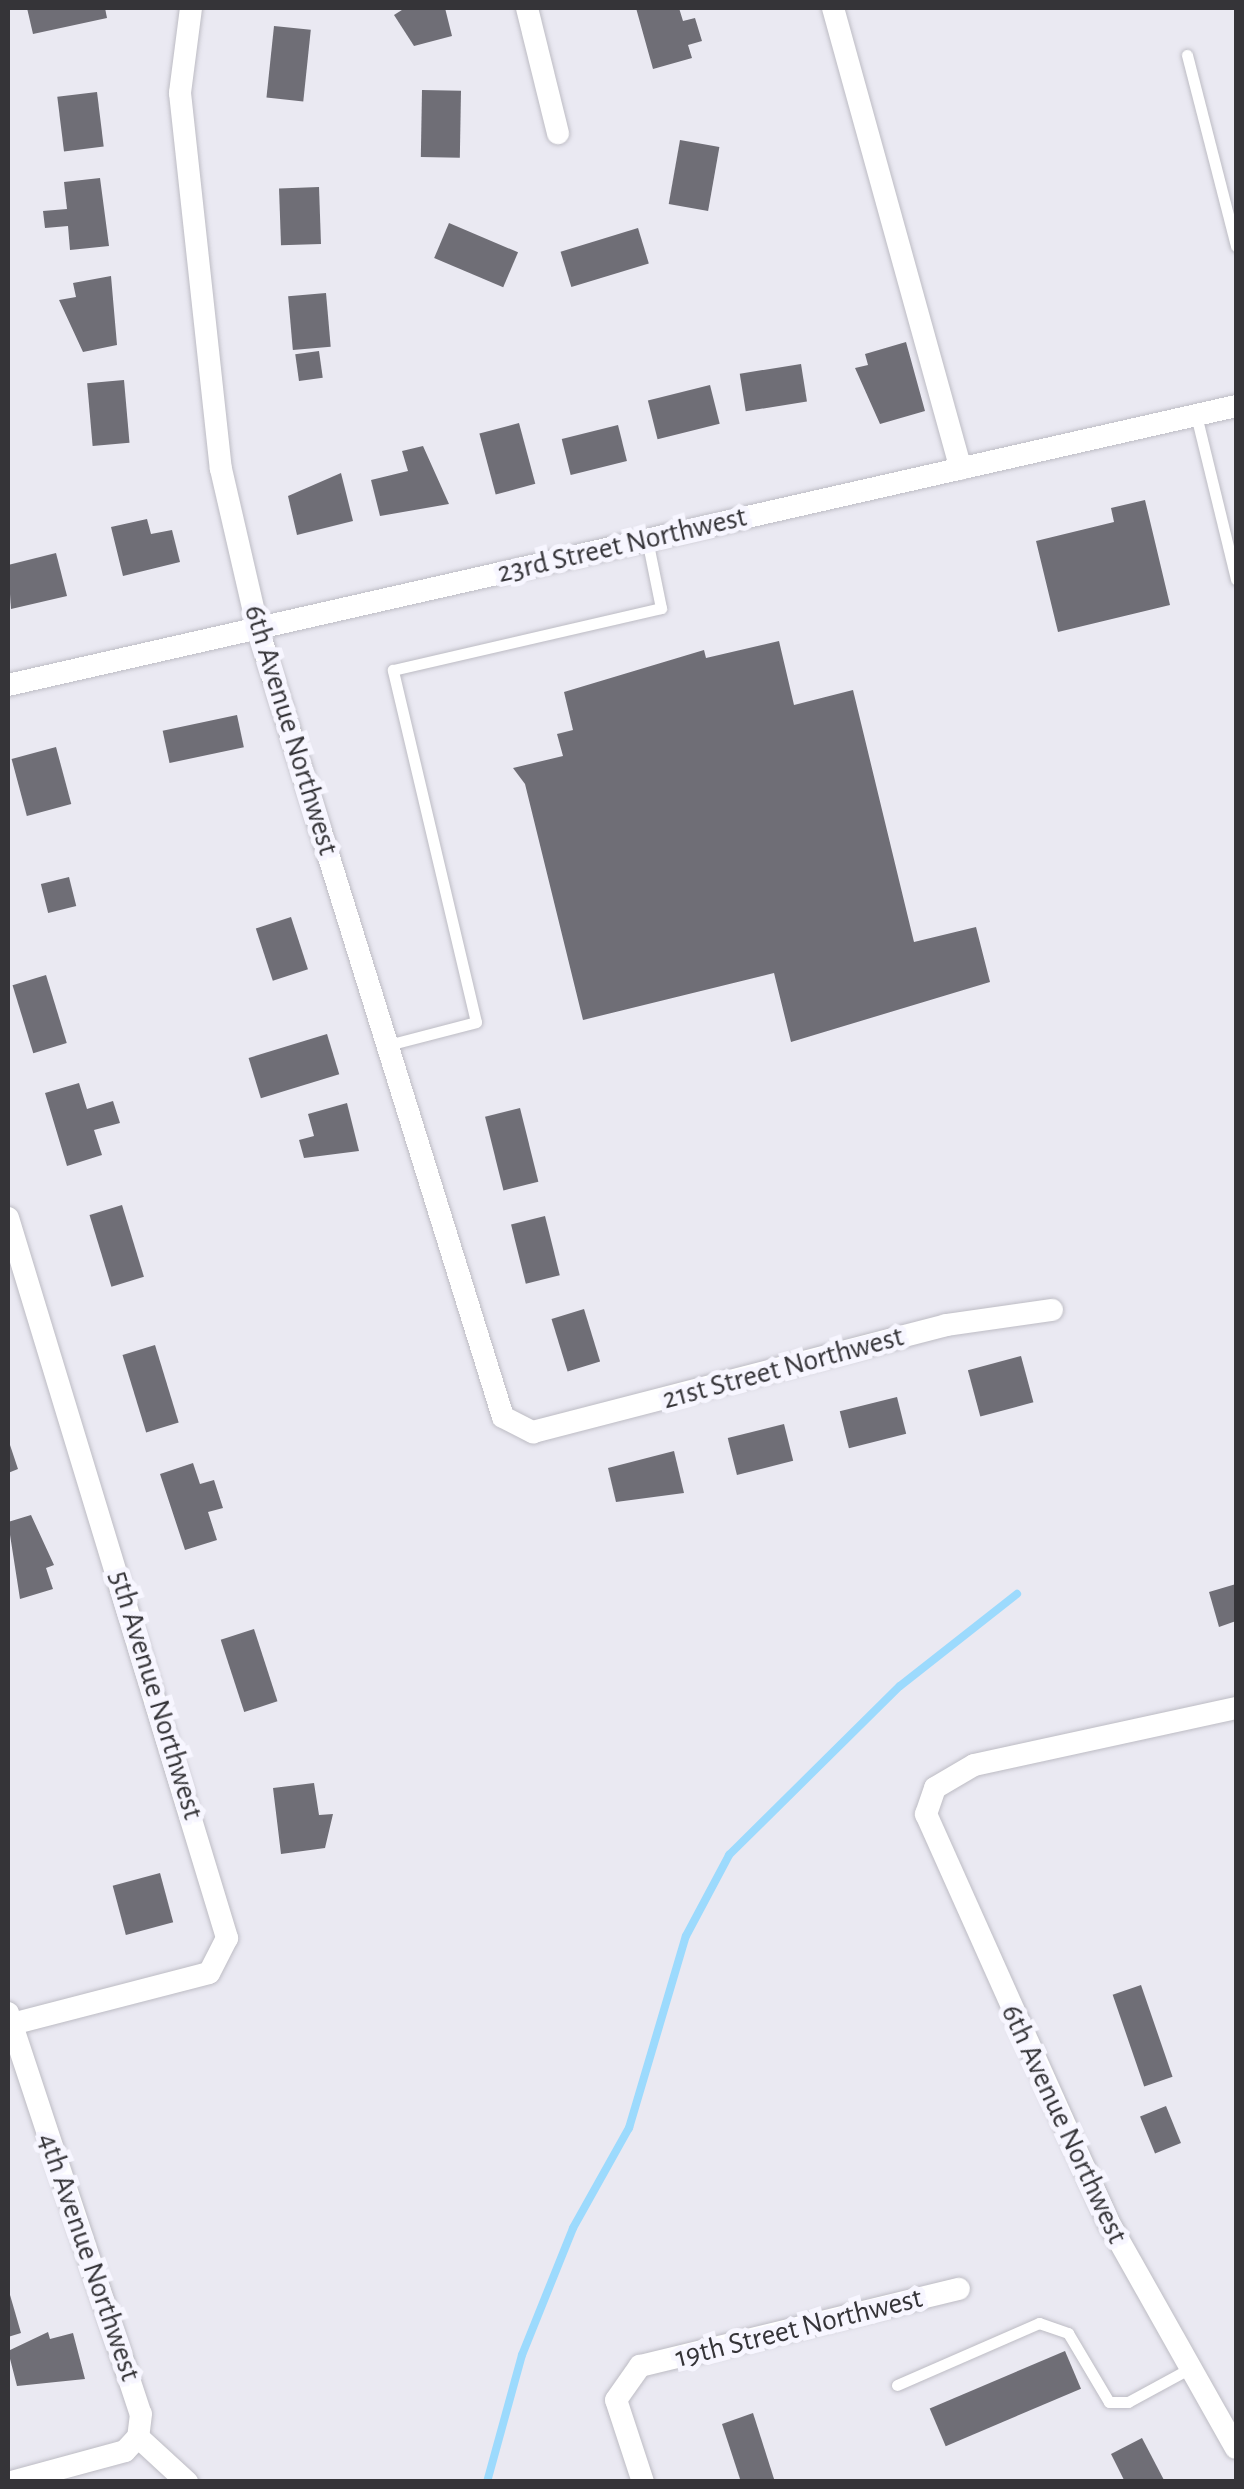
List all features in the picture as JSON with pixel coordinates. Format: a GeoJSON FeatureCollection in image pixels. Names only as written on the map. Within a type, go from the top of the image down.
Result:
{"type":"FeatureCollection","features":[{"type":"Feature","properties":{"kind":"street","name":"6th Avenue Northwest"},"geometry":{"type":"LineString","coordinates":[[191,8],[180,94],[204,377],[258,628],[503,1417],[516,1428]]}},
{"type":"Feature","properties":{"kind":"street"},"geometry":{"type":"LineString","coordinates":[[527,8],[558,132]]}},
{"type":"Feature","properties":{"kind":"street"},"geometry":{"type":"LineString","coordinates":[[834,8],[961,469]]}},
{"type":"Feature","properties":{"kind":"street","name":"23rd Street Northwest"},"geometry":{"type":"LineString","coordinates":[[8,685],[1236,406]]}},
{"type":"Feature","properties":{"kind":"street","name":"5th Avenue Northwest"},"geometry":{"type":"LineString","coordinates":[[8,1221],[226,1938],[209,1974],[10,2018]]}},
{"type":"Feature","properties":{"kind":"street","name":"21st Street Northwest"},"geometry":{"type":"LineString","coordinates":[[516,1428],[533,1432],[946,1325],[1052,1310]]}},
{"type":"Feature","properties":{"kind":"street","name":"6th Avenue Northwest"},"geometry":{"type":"LineString","coordinates":[[1236,1708],[974,1765],[935,1788],[931,1839],[1187,2370],[1236,2448]]}},
{"type":"Feature","properties":{"kind":"street","name":"4th Avenue Northwest"},"geometry":{"type":"LineString","coordinates":[[10,2018],[141,2414],[138,2437]]}},
{"type":"Feature","properties":{"kind":"street","name":"19th Street Northwest"},"geometry":{"type":"LineString","coordinates":[[642,2482],[616,2400],[640,2366],[959,2289]]}},
{"type":"Feature","properties":{"kind":"street"},"geometry":{"type":"LineString","coordinates":[[11,2482],[125,2451],[138,2437],[187,2482]]}},
{"type":"Feature","properties":{"kind":"lane"},"geometry":{"type":"LineString","coordinates":[[1186,55],[1236,246]]}},
{"type":"Feature","properties":{"kind":"lane"},"geometry":{"type":"LineString","coordinates":[[1196,415],[1236,579]]}},
{"type":"Feature","properties":{"kind":"lane"},"geometry":{"type":"LineString","coordinates":[[388,1045],[476,1022],[394,670],[660,608],[647,539]]}},
{"type":"Feature","properties":{"kind":"lane"},"geometry":{"type":"LineString","coordinates":[[897,2386],[1040,2322],[1068,2333],[1109,2402],[1128,2402],[1187,2370]]}},
{"type":"Feature","properties":{"kind":"building"},"geometry":{"type":"Polygon","coordinates":[[[27,8],[105,8],[107,18],[33,34],[27,8]]]}},
{"type":"Feature","properties":{"kind":"building"},"geometry":{"type":"Polygon","coordinates":[[[405,8],[445,8],[452,36],[414,46],[394,15],[405,8]]]}},
{"type":"Feature","properties":{"kind":"building"},"geometry":{"type":"Polygon","coordinates":[[[636,8],[679,8],[683,21],[695,18],[702,41],[688,45],[692,58],[653,69],[636,8]]]}},
{"type":"Feature","properties":{"kind":"building"},"geometry":{"type":"Polygon","coordinates":[[[274,26],[311,30],[303,101],[266,98],[274,26]]]}},
{"type":"Feature","properties":{"kind":"building"},"geometry":{"type":"Polygon","coordinates":[[[422,90],[461,91],[460,158],[421,157],[422,90]]]}},
{"type":"Feature","properties":{"kind":"building"},"geometry":{"type":"Polygon","coordinates":[[[97,92],[104,147],[64,151],[57,97],[97,92]]]}},
{"type":"Feature","properties":{"kind":"building"},"geometry":{"type":"Polygon","coordinates":[[[680,140],[719,147],[708,211],[669,204],[680,140]]]}},
{"type":"Feature","properties":{"kind":"building"},"geometry":{"type":"Polygon","coordinates":[[[100,178],[109,246],[70,250],[68,226],[45,228],[43,211],[67,209],[64,182],[100,178]]]}},
{"type":"Feature","properties":{"kind":"building"},"geometry":{"type":"Polygon","coordinates":[[[319,187],[321,244],[281,245],[279,188],[319,187]]]}},
{"type":"Feature","properties":{"kind":"building"},"geometry":{"type":"Polygon","coordinates":[[[449,223],[518,252],[503,287],[434,258],[449,223]]]}},
{"type":"Feature","properties":{"kind":"building"},"geometry":{"type":"Polygon","coordinates":[[[638,228],[649,263],[571,287],[561,252],[638,228]]]}},
{"type":"Feature","properties":{"kind":"building"},"geometry":{"type":"Polygon","coordinates":[[[111,276],[117,345],[83,352],[59,300],[76,297],[73,283],[111,276]]]}},
{"type":"Feature","properties":{"kind":"building"},"geometry":{"type":"Polygon","coordinates":[[[326,293],[331,347],[293,350],[288,296],[326,293]]]}},
{"type":"Feature","properties":{"kind":"building"},"geometry":{"type":"Polygon","coordinates":[[[906,342],[925,411],[880,424],[855,368],[868,365],[865,354],[906,342]]]}},
{"type":"Feature","properties":{"kind":"building"},"geometry":{"type":"Polygon","coordinates":[[[319,351],[323,378],[299,381],[295,354],[319,351]]]}},
{"type":"Feature","properties":{"kind":"building"},"geometry":{"type":"Polygon","coordinates":[[[801,364],[807,402],[746,411],[740,374],[801,364]]]}},
{"type":"Feature","properties":{"kind":"building"},"geometry":{"type":"Polygon","coordinates":[[[124,380],[129,443],[93,446],[87,383],[124,380]]]}},
{"type":"Feature","properties":{"kind":"building"},"geometry":{"type":"Polygon","coordinates":[[[710,385],[720,424],[658,439],[648,400],[710,385]]]}},
{"type":"Feature","properties":{"kind":"building"},"geometry":{"type":"Polygon","coordinates":[[[519,423],[535,484],[496,494],[479,434],[519,423]]]}},
{"type":"Feature","properties":{"kind":"building"},"geometry":{"type":"Polygon","coordinates":[[[618,425],[627,461],[571,475],[562,439],[618,425]]]}},
{"type":"Feature","properties":{"kind":"building"},"geometry":{"type":"Polygon","coordinates":[[[423,446],[449,504],[380,516],[371,480],[408,471],[402,451],[423,446]]]}},
{"type":"Feature","properties":{"kind":"building"},"geometry":{"type":"Polygon","coordinates":[[[341,473],[353,521],[297,535],[288,496],[341,473]]]}},
{"type":"Feature","properties":{"kind":"building"},"geometry":{"type":"Polygon","coordinates":[[[1145,500],[1170,605],[1058,632],[1036,541],[1114,522],[1111,508],[1145,500]]]}},
{"type":"Feature","properties":{"kind":"building"},"geometry":{"type":"Polygon","coordinates":[[[147,519],[151,534],[172,530],[180,562],[123,576],[111,527],[147,519]]]}},
{"type":"Feature","properties":{"kind":"building"},"geometry":{"type":"Polygon","coordinates":[[[56,553],[67,596],[11,609],[8,565],[56,553]]]}},
{"type":"Feature","properties":{"kind":"building"},"geometry":{"type":"Polygon","coordinates":[[[779,641],[794,705],[853,690],[914,942],[976,927],[990,982],[791,1042],[774,973],[583,1020],[525,784],[513,768],[563,756],[557,734],[573,730],[564,692],[704,650],[706,658],[779,641]]]}},
{"type":"Feature","properties":{"kind":"building"},"geometry":{"type":"Polygon","coordinates":[[[237,715],[244,747],[170,763],[163,731],[237,715]]]}},
{"type":"Feature","properties":{"kind":"building"},"geometry":{"type":"Polygon","coordinates":[[[56,747],[71,804],[27,816],[12,759],[56,747]]]}},
{"type":"Feature","properties":{"kind":"building"},"geometry":{"type":"Polygon","coordinates":[[[69,877],[76,906],[48,913],[41,884],[69,877]]]}},
{"type":"Feature","properties":{"kind":"building"},"geometry":{"type":"Polygon","coordinates":[[[291,917],[308,969],[273,981],[256,928],[291,917]]]}},
{"type":"Feature","properties":{"kind":"building"},"geometry":{"type":"Polygon","coordinates":[[[46,975],[67,1043],[33,1053],[13,985],[46,975]]]}},
{"type":"Feature","properties":{"kind":"building"},"geometry":{"type":"Polygon","coordinates":[[[327,1034],[339,1074],[261,1098],[249,1058],[327,1034]]]}},
{"type":"Feature","properties":{"kind":"building"},"geometry":{"type":"Polygon","coordinates":[[[79,1083],[87,1109],[113,1101],[120,1123],[94,1130],[102,1155],[67,1166],[45,1093],[79,1083]]]}},
{"type":"Feature","properties":{"kind":"building"},"geometry":{"type":"Polygon","coordinates":[[[347,1103],[359,1151],[304,1158],[299,1140],[314,1136],[308,1114],[347,1103]]]}},
{"type":"Feature","properties":{"kind":"building"},"geometry":{"type":"Polygon","coordinates":[[[520,1108],[538,1182],[503,1190],[485,1117],[520,1108]]]}},
{"type":"Feature","properties":{"kind":"building"},"geometry":{"type":"Polygon","coordinates":[[[122,1205],[144,1277],[111,1287],[89,1215],[122,1205]]]}},
{"type":"Feature","properties":{"kind":"building"},"geometry":{"type":"Polygon","coordinates":[[[545,1216],[560,1275],[526,1284],[511,1224],[545,1216]]]}},
{"type":"Feature","properties":{"kind":"building"},"geometry":{"type":"Polygon","coordinates":[[[584,1309],[600,1362],[568,1372],[551,1319],[584,1309]]]}},
{"type":"Feature","properties":{"kind":"building"},"geometry":{"type":"Polygon","coordinates":[[[155,1345],[179,1422],[146,1432],[122,1355],[155,1345]]]}},
{"type":"Feature","properties":{"kind":"building"},"geometry":{"type":"Polygon","coordinates":[[[1021,1356],[1033,1402],[980,1417],[968,1370],[1021,1356]]]}},
{"type":"Feature","properties":{"kind":"building"},"geometry":{"type":"Polygon","coordinates":[[[897,1397],[906,1434],[849,1448],[840,1411],[897,1397]]]}},
{"type":"Feature","properties":{"kind":"building"},"geometry":{"type":"Polygon","coordinates":[[[784,1424],[793,1461],[737,1475],[728,1438],[784,1424]]]}},
{"type":"Feature","properties":{"kind":"building"},"geometry":{"type":"Polygon","coordinates":[[[8,1439],[18,1469],[8,1473],[8,1439]]]}},
{"type":"Feature","properties":{"kind":"building"},"geometry":{"type":"Polygon","coordinates":[[[674,1451],[684,1493],[616,1502],[608,1468],[674,1451]]]}},
{"type":"Feature","properties":{"kind":"building"},"geometry":{"type":"Polygon","coordinates":[[[193,1463],[200,1484],[214,1480],[223,1508],[208,1512],[217,1540],[185,1550],[160,1474],[193,1463]]]}},
{"type":"Feature","properties":{"kind":"building"},"geometry":{"type":"Polygon","coordinates":[[[31,1515],[54,1565],[46,1568],[53,1589],[20,1599],[8,1522],[31,1515]]]}},
{"type":"Feature","properties":{"kind":"building"},"geometry":{"type":"Polygon","coordinates":[[[1236,1584],[1236,1621],[1219,1627],[1209,1592],[1236,1584]]]}},
{"type":"Feature","properties":{"kind":"building"},"geometry":{"type":"Polygon","coordinates":[[[254,1629],[277,1701],[244,1712],[221,1640],[254,1629]]]}},
{"type":"Feature","properties":{"kind":"building"},"geometry":{"type":"Polygon","coordinates":[[[314,1783],[319,1815],[333,1814],[325,1848],[281,1854],[273,1788],[314,1783]]]}},
{"type":"Feature","properties":{"kind":"building"},"geometry":{"type":"Polygon","coordinates":[[[160,1873],[173,1922],[126,1935],[113,1886],[160,1873]]]}},
{"type":"Feature","properties":{"kind":"building"},"geometry":{"type":"Polygon","coordinates":[[[1141,1985],[1173,2077],[1144,2086],[1113,1995],[1141,1985]]]}},
{"type":"Feature","properties":{"kind":"building"},"geometry":{"type":"Polygon","coordinates":[[[1166,2106],[1181,2143],[1155,2154],[1140,2116],[1166,2106]]]}},
{"type":"Feature","properties":{"kind":"building"},"geometry":{"type":"Polygon","coordinates":[[[8,2288],[21,2333],[8,2337],[8,2288]]]}},
{"type":"Feature","properties":{"kind":"building"},"geometry":{"type":"Polygon","coordinates":[[[48,2332],[50,2339],[73,2333],[85,2379],[17,2386],[8,2351],[48,2332]]]}},
{"type":"Feature","properties":{"kind":"building"},"geometry":{"type":"Polygon","coordinates":[[[1065,2351],[1081,2389],[946,2446],[930,2408],[1065,2351]]]}},
{"type":"Feature","properties":{"kind":"building"},"geometry":{"type":"Polygon","coordinates":[[[753,2413],[775,2482],[741,2482],[722,2424],[753,2413]]]}},
{"type":"Feature","properties":{"kind":"building"},"geometry":{"type":"Polygon","coordinates":[[[1142,2438],[1165,2482],[1125,2482],[1111,2454],[1142,2438]]]}},
{"type":"Feature","properties":{"kind":"waterway"},"geometry":{"type":"LineString","coordinates":[[487,2482],[522,2355],[573,2228],[629,2128],[686,1936],[729,1855],[900,1686],[1017,1594]]}}]}
